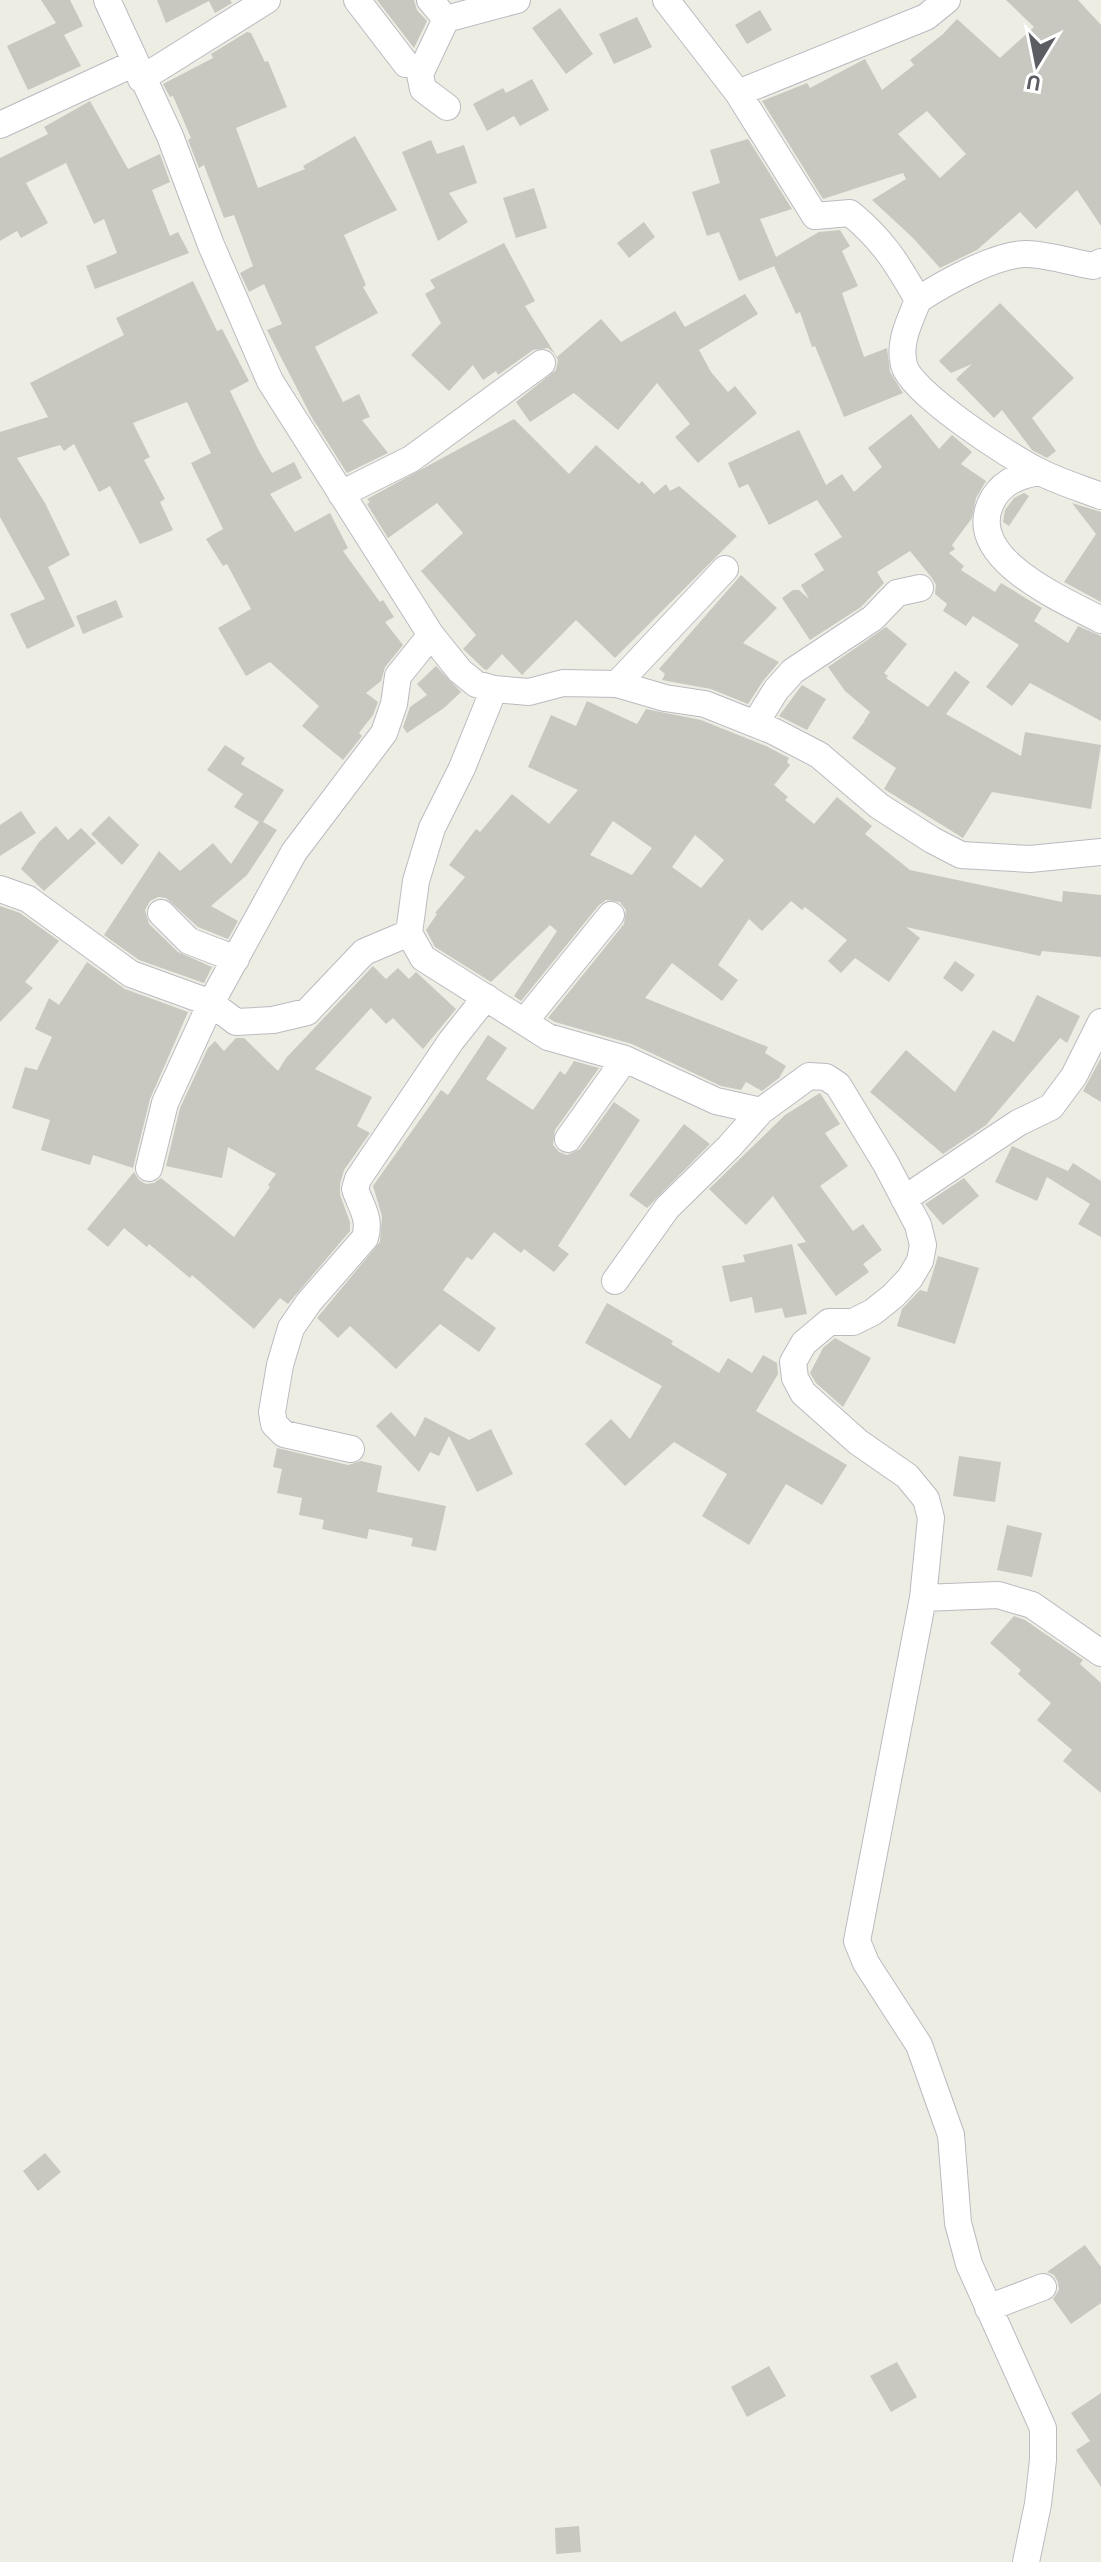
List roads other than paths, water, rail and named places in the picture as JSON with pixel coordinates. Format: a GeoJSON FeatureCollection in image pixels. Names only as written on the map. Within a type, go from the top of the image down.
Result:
{"type":"FeatureCollection","features":[{"type":"Feature","properties":{"kind":"street"},"geometry":{"type":"LineString","coordinates":[[107,0],[170,136],[211,245],[270,381],[431,635],[460,671],[476,684],[494,689],[529,692],[563,683],[617,684],[665,698],[705,704],[819,755],[879,806],[961,855],[1030,859],[1101,852]]}},
{"type":"Feature","properties":{"kind":"street"},"geometry":{"type":"LineString","coordinates":[[0,125],[138,71],[267,0]]}},
{"type":"Feature","properties":{"kind":"street"},"geometry":{"type":"LineString","coordinates":[[357,0],[406,64]]}},
{"type":"Feature","properties":{"kind":"street"},"geometry":{"type":"LineString","coordinates":[[447,107],[423,89],[420,74],[438,10],[517,0]]}},
{"type":"Feature","properties":{"kind":"street"},"geometry":{"type":"LineString","coordinates":[[666,0],[738,93],[815,216],[850,213],[866,226],[898,264],[918,300]]}},
{"type":"Feature","properties":{"kind":"street"},"geometry":{"type":"LineString","coordinates":[[738,93],[926,17],[947,0]]}},
{"type":"Feature","properties":{"kind":"street"},"geometry":{"type":"LineString","coordinates":[[1101,262],[1093,266],[1026,254],[982,264],[918,300],[901,345],[904,369],[963,425],[1039,472],[1101,496]]}},
{"type":"Feature","properties":{"kind":"street"},"geometry":{"type":"LineString","coordinates":[[341,494],[411,459],[542,363]]}},
{"type":"Feature","properties":{"kind":"street"},"geometry":{"type":"LineString","coordinates":[[1039,472],[1018,476],[999,488],[989,506],[986,523],[991,543],[1002,559],[1021,574],[1101,620]]}},
{"type":"Feature","properties":{"kind":"street"},"geometry":{"type":"LineString","coordinates":[[617,684],[725,569]]}},
{"type":"Feature","properties":{"kind":"street"},"geometry":{"type":"LineString","coordinates":[[755,724],[776,690],[793,671],[859,629],[897,593],[920,588]]}},
{"type":"Feature","properties":{"kind":"street"},"geometry":{"type":"LineString","coordinates":[[149,1168],[165,1103],[211,1003],[294,852],[384,733],[394,704],[398,676],[431,635]]}},
{"type":"Feature","properties":{"kind":"street"},"geometry":{"type":"LineString","coordinates":[[494,689],[462,768],[432,828],[416,881],[409,933],[423,958],[548,1037],[625,1059],[716,1101],[761,1111]]}},
{"type":"Feature","properties":{"kind":"street"},"geometry":{"type":"LineString","coordinates":[[0,889],[28,899],[131,974],[211,1003],[236,1022],[273,1020],[307,1012],[364,952],[409,933]]}},
{"type":"Feature","properties":{"kind":"street"},"geometry":{"type":"LineString","coordinates":[[161,913],[189,941],[236,959]]}},
{"type":"Feature","properties":{"kind":"street"},"geometry":{"type":"LineString","coordinates":[[524,1022],[611,915]]}},
{"type":"Feature","properties":{"kind":"street"},"geometry":{"type":"LineString","coordinates":[[351,1449],[284,1434],[274,1424],[272,1412],[280,1365],[291,1328],[309,1302],[365,1238],[368,1227],[355,1189],[358,1179],[451,1041],[486,997]]}},
{"type":"Feature","properties":{"kind":"street"},"geometry":{"type":"LineString","coordinates":[[904,1199],[1018,1123],[1051,1107],[1074,1076],[1101,1022]]}},
{"type":"Feature","properties":{"kind":"street"},"geometry":{"type":"LineString","coordinates":[[568,1139],[625,1059]]}},
{"type":"Feature","properties":{"kind":"street"},"geometry":{"type":"LineString","coordinates":[[615,1281],[667,1208],[761,1111],[809,1076],[826,1077],[838,1085],[867,1129],[918,1225],[923,1245],[920,1261],[910,1278],[873,1312],[853,1322],[829,1322],[816,1330],[793,1362],[795,1378],[803,1393],[858,1442],[907,1476],[926,1499],[931,1518],[923,1598],[857,1941],[866,1963],[919,2045],[951,2135],[958,2223],[969,2264],[1043,2428],[1038,2504],[1026,2562]]}},
{"type":"Feature","properties":{"kind":"street"},"geometry":{"type":"LineString","coordinates":[[923,1598],[998,1595],[1032,1605],[1101,1653]]}},
{"type":"Feature","properties":{"kind":"street"},"geometry":{"type":"LineString","coordinates":[[988,2308],[1043,2287]]}}]}
